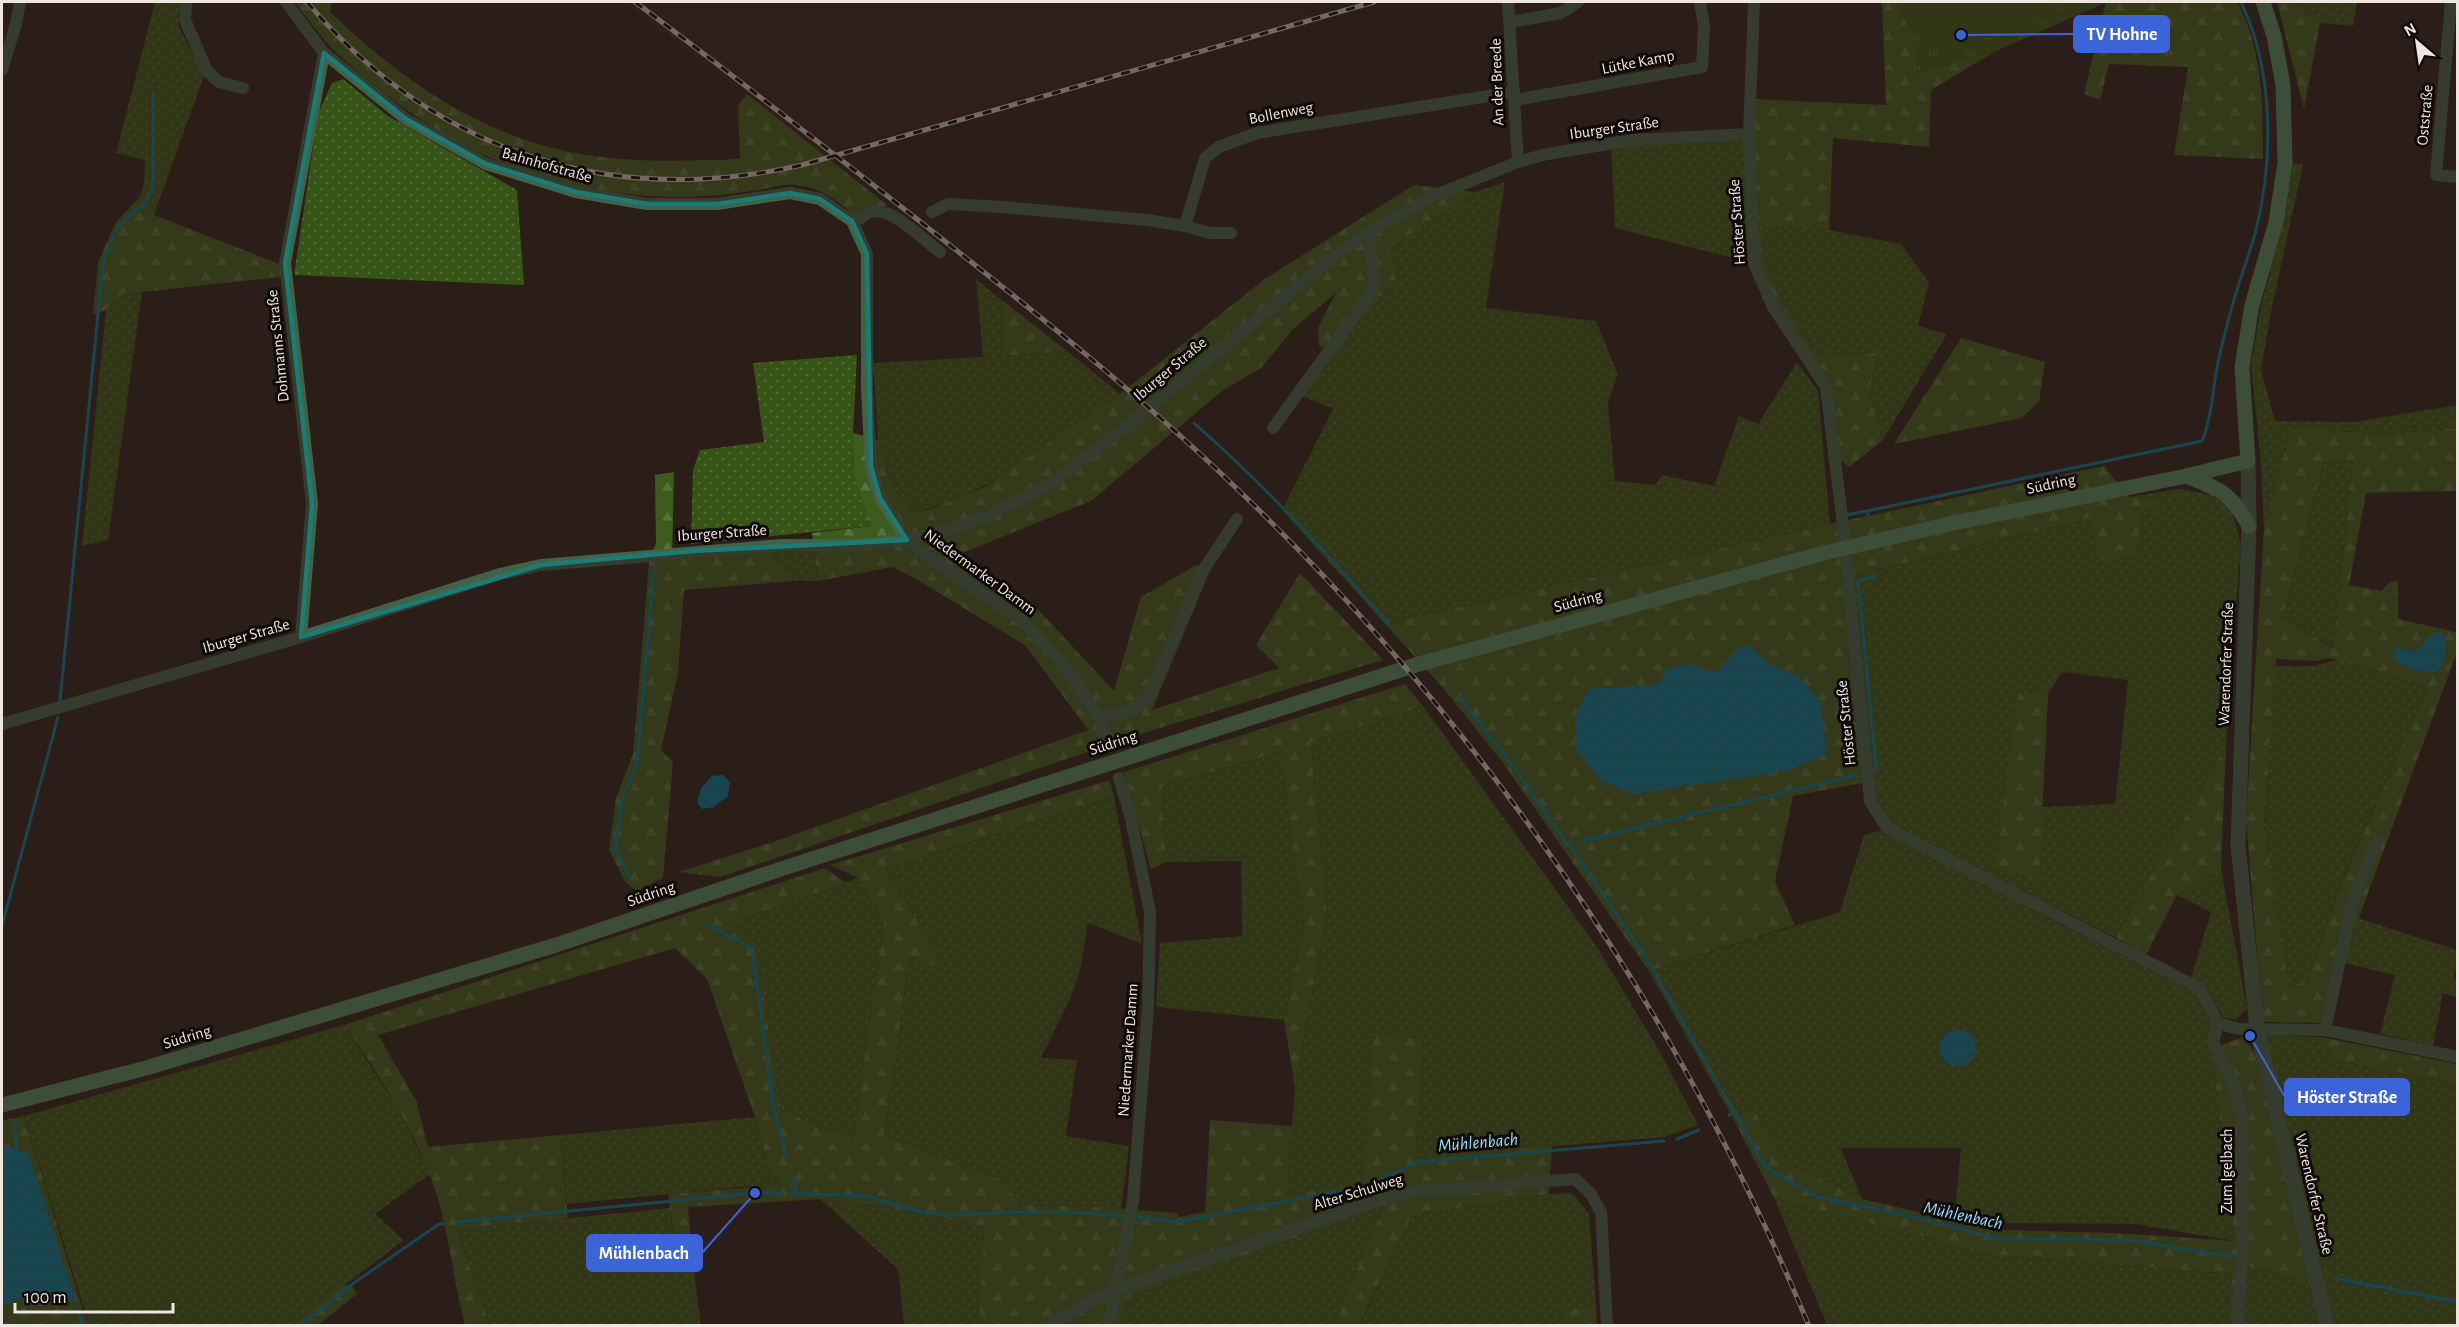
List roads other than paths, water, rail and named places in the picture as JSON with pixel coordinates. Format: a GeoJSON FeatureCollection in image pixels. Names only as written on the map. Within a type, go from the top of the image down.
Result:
{"type":"FeatureCollection","features":[{"type":"Feature","properties":{"kind":"main road","name":"Warendorfer Straße"},"geometry":{"type":"LineString","coordinates":[[2248,461],[2242,367],[2252,305],[2276,222],[2285,163],[2283,85],[2274,36],[2263,2]]}},
{"type":"Feature","properties":{"kind":"main road","name":"Südring"},"geometry":{"type":"LineString","coordinates":[[2,1105],[146,1068],[556,945],[802,862],[1419,664],[1824,553],[2248,461]]}},
{"type":"Feature","properties":{"kind":"main road"},"geometry":{"type":"LineString","coordinates":[[2186,476],[2218,489],[2230,497],[2249,526]]}},
{"type":"Feature","properties":{"kind":"street"},"geometry":{"type":"LineString","coordinates":[[2,70],[20,2]]}},
{"type":"Feature","properties":{"kind":"street"},"geometry":{"type":"LineString","coordinates":[[186,2],[185,20],[207,71],[219,82],[243,88]]}},
{"type":"Feature","properties":{"kind":"street","name":"Bahnhofstraße"},"geometry":{"type":"LineString","coordinates":[[286,2],[324,53],[406,119],[486,164],[576,192],[648,204],[717,204],[790,193],[820,199],[852,221]]}},
{"type":"Feature","properties":{"kind":"street","name":"An der Breede"},"geometry":{"type":"LineString","coordinates":[[1508,2],[1518,162]]}},
{"type":"Feature","properties":{"kind":"street"},"geometry":{"type":"LineString","coordinates":[[1511,22],[1561,13],[1578,2]]}},
{"type":"Feature","properties":{"kind":"street","name":"Lütke Kamp"},"geometry":{"type":"LineString","coordinates":[[1515,96],[1702,67],[1704,26],[1700,2]]}},
{"type":"Feature","properties":{"kind":"street"},"geometry":{"type":"LineString","coordinates":[[1749,134],[1754,2]]}},
{"type":"Feature","properties":{"kind":"street","name":"Oststraße"},"geometry":{"type":"LineString","coordinates":[[2451,2],[2436,175],[2457,177]]}},
{"type":"Feature","properties":{"kind":"street","name":"Dohmanns Straße"},"geometry":{"type":"LineString","coordinates":[[301,637],[312,504],[285,263],[324,53]]}},
{"type":"Feature","properties":{"kind":"street","name":"Bollenweg"},"geometry":{"type":"LineString","coordinates":[[1185,226],[1204,158],[1219,147],[1257,133],[1515,96]]}},
{"type":"Feature","properties":{"kind":"street","name":"Iburger Straße"},"geometry":{"type":"LineString","coordinates":[[2,724],[301,637],[500,574],[541,565],[781,545],[859,545],[908,540],[949,530],[1022,500],[1078,464],[1331,259],[1369,232],[1431,196],[1518,162],[1633,140],[1749,134]]}},
{"type":"Feature","properties":{"kind":"street","name":"Höster Straße"},"geometry":{"type":"LineString","coordinates":[[1749,134],[1754,263],[1773,307],[1826,387],[1842,517],[1870,801],[1887,828],[2199,988],[2218,1023]]}},
{"type":"Feature","properties":{"kind":"street"},"geometry":{"type":"LineString","coordinates":[[932,212],[948,204],[970,205],[1147,220],[1185,226],[1210,233],[1231,233]]}},
{"type":"Feature","properties":{"kind":"street"},"geometry":{"type":"LineString","coordinates":[[908,540],[879,498],[871,466],[867,389],[867,254],[852,221],[873,211],[885,212],[940,252]]}},
{"type":"Feature","properties":{"kind":"street"},"geometry":{"type":"LineString","coordinates":[[1273,428],[1375,287],[1369,232]]}},
{"type":"Feature","properties":{"kind":"street","name":"Warendorfer Straße"},"geometry":{"type":"LineString","coordinates":[[2248,461],[2249,526],[2238,845],[2257,1029],[2327,1326]]}},
{"type":"Feature","properties":{"kind":"street"},"geometry":{"type":"LineString","coordinates":[[1099,717],[1133,710],[1149,697],[1202,572],[1237,519]]}},
{"type":"Feature","properties":{"kind":"street","name":"Niedermarker Damm"},"geometry":{"type":"LineString","coordinates":[[908,540],[928,557],[1023,621],[1066,669],[1099,717],[1109,747]]}},
{"type":"Feature","properties":{"kind":"street","name":"Niedermarker Damm"},"geometry":{"type":"LineString","coordinates":[[1109,1326],[1133,1201],[1149,1008],[1150,912],[1130,814],[1119,778]]}},
{"type":"Feature","properties":{"kind":"street"},"geometry":{"type":"LineString","coordinates":[[2325,1030],[2354,895],[2378,839]]}},
{"type":"Feature","properties":{"kind":"street"},"geometry":{"type":"LineString","coordinates":[[2218,1023],[2238,1029],[2325,1030],[2457,1057]]}},
{"type":"Feature","properties":{"kind":"street","name":"Zum Igelbach"},"geometry":{"type":"LineString","coordinates":[[2218,1023],[2213,1042],[2236,1089],[2243,1123],[2243,1246],[2237,1326]]}},
{"type":"Feature","properties":{"kind":"street","name":"Alter Schulweg"},"geometry":{"type":"LineString","coordinates":[[1050,1326],[1096,1298],[1116,1290],[1364,1205],[1412,1192],[1575,1179],[1592,1194],[1601,1212],[1607,1326]]}},
{"type":"Feature","properties":{"kind":"water"},"geometry":{"type":"Polygon","coordinates":[[[2436,632],[2444,635],[2446,644],[2444,659],[2437,672],[2424,672],[2405,667],[2392,654],[2397,648],[2416,652],[2429,636],[2436,632]]]}},
{"type":"Feature","properties":{"kind":"water"},"geometry":{"type":"Polygon","coordinates":[[[1751,646],[1767,663],[1800,678],[1820,700],[1827,753],[1786,771],[1633,794],[1600,780],[1575,748],[1575,717],[1588,689],[1657,685],[1667,668],[1689,664],[1716,672],[1738,648],[1751,646]]]}},
{"type":"Feature","properties":{"kind":"water"},"geometry":{"type":"Polygon","coordinates":[[[723,775],[730,782],[728,796],[713,807],[702,809],[697,802],[701,788],[712,776],[723,775]]]}},
{"type":"Feature","properties":{"kind":"water"},"geometry":{"type":"Polygon","coordinates":[[[1958,1030],[1971,1035],[1976,1048],[1971,1061],[1958,1066],[1945,1061],[1940,1048],[1945,1035],[1958,1030]]]}},
{"type":"Feature","properties":{"kind":"water"},"geometry":{"type":"Polygon","coordinates":[[[13,1146],[29,1155],[76,1301],[73,1302],[54,1293],[46,1293],[2,1305],[2,1149],[13,1146]]]}},
{"type":"Feature","properties":{"kind":"waterway"},"geometry":{"type":"LineString","coordinates":[[1868,515],[1867,511],[2202,441],[2209,419],[2223,339],[2255,234],[2268,147],[2268,116],[2260,57],[2241,2]]}},
{"type":"Feature","properties":{"kind":"waterway"},"geometry":{"type":"LineString","coordinates":[[60,701],[103,263],[118,228],[143,204],[153,185],[153,94]]}},
{"type":"Feature","properties":{"kind":"waterway"},"geometry":{"type":"LineString","coordinates":[[1194,423],[1295,520],[1388,624]]}},
{"type":"Feature","properties":{"kind":"waterway"},"geometry":{"type":"LineString","coordinates":[[1846,515],[1867,511]]}},
{"type":"Feature","properties":{"kind":"waterway"},"geometry":{"type":"LineString","coordinates":[[630,878],[615,849],[622,799],[637,762],[654,568]]}},
{"type":"Feature","properties":{"kind":"waterway"},"geometry":{"type":"LineString","coordinates":[[1873,771],[1876,767],[1858,581],[1875,576],[1874,574]]}},
{"type":"Feature","properties":{"kind":"waterway"},"geometry":{"type":"LineString","coordinates":[[1459,696],[1512,765],[1568,845]]}},
{"type":"Feature","properties":{"kind":"waterway"},"geometry":{"type":"LineString","coordinates":[[2,926],[58,717]]}},
{"type":"Feature","properties":{"kind":"waterway"},"geometry":{"type":"LineString","coordinates":[[1582,841],[1857,775]]}},
{"type":"Feature","properties":{"kind":"waterway"},"geometry":{"type":"LineString","coordinates":[[1569,844],[1648,961],[1734,1112]]}},
{"type":"Feature","properties":{"kind":"waterway"},"geometry":{"type":"LineString","coordinates":[[708,924],[752,949],[774,1110],[786,1155]]}},
{"type":"Feature","properties":{"kind":"waterway","name":"Mühlenbach"},"geometry":{"type":"LineString","coordinates":[[1729,1115],[1735,1112],[1765,1167],[1818,1197],[1924,1219],[1997,1239],[2130,1240],[2233,1257]]}},
{"type":"Feature","properties":{"kind":"waterway"},"geometry":{"type":"LineString","coordinates":[[14,1122],[17,1150]]}},
{"type":"Feature","properties":{"kind":"waterway","name":"Mühlenbach"},"geometry":{"type":"LineString","coordinates":[[1677,1139],[1699,1130]]}},
{"type":"Feature","properties":{"kind":"waterway","name":"Mühlenbach"},"geometry":{"type":"LineString","coordinates":[[1370,1184],[1418,1162],[1664,1141]]}},
{"type":"Feature","properties":{"kind":"waterway"},"geometry":{"type":"LineString","coordinates":[[792,1177],[796,1193]]}},
{"type":"Feature","properties":{"kind":"waterway","name":"Mühlenbach"},"geometry":{"type":"LineString","coordinates":[[1138,1217],[1178,1222],[1355,1188]]}},
{"type":"Feature","properties":{"kind":"waterway","name":"Mühlenbach"},"geometry":{"type":"LineString","coordinates":[[456,1222],[755,1193],[782,1193]]}},
{"type":"Feature","properties":{"kind":"waterway","name":"Mühlenbach"},"geometry":{"type":"LineString","coordinates":[[790,1193],[867,1196],[917,1211],[942,1215],[1024,1212],[1124,1216]]}},
{"type":"Feature","properties":{"kind":"waterway","name":"Mühlenbach"},"geometry":{"type":"LineString","coordinates":[[300,1326],[351,1285],[439,1224],[444,1224]]}},
{"type":"Feature","properties":{"kind":"waterway","name":"Mühlenbach"},"geometry":{"type":"LineString","coordinates":[[2334,1278],[2458,1302]]}},
{"type":"Feature","properties":{"kind":"waterway"},"geometry":{"type":"LineString","coordinates":[[78,1311],[83,1326]]}},
{"type":"Feature","properties":{"kind":"railway"},"geometry":{"type":"LineString","coordinates":[[307,2],[357,54],[411,97],[469,131],[530,156],[594,172],[662,179],[731,177],[802,165],[1374,2]]}},
{"type":"Feature","properties":{"kind":"railway"},"geometry":{"type":"LineString","coordinates":[[635,2],[954,248],[1154,413],[1231,483],[1322,574],[1408,670],[1488,770],[1564,874],[1634,983],[1698,1094],[1757,1209],[1809,1326]]}},
{"type":"Feature","properties":{"kind":"place","name":"TV Hohne"},"geometry":{"type":"Point","coordinates":[1961,35]}},
{"type":"Feature","properties":{"kind":"place","name":"Höster Straße"},"geometry":{"type":"Point","coordinates":[2250,1036]}},
{"type":"Feature","properties":{"kind":"place","name":"Mühlenbach"},"geometry":{"type":"Point","coordinates":[755,1193]}}]}
